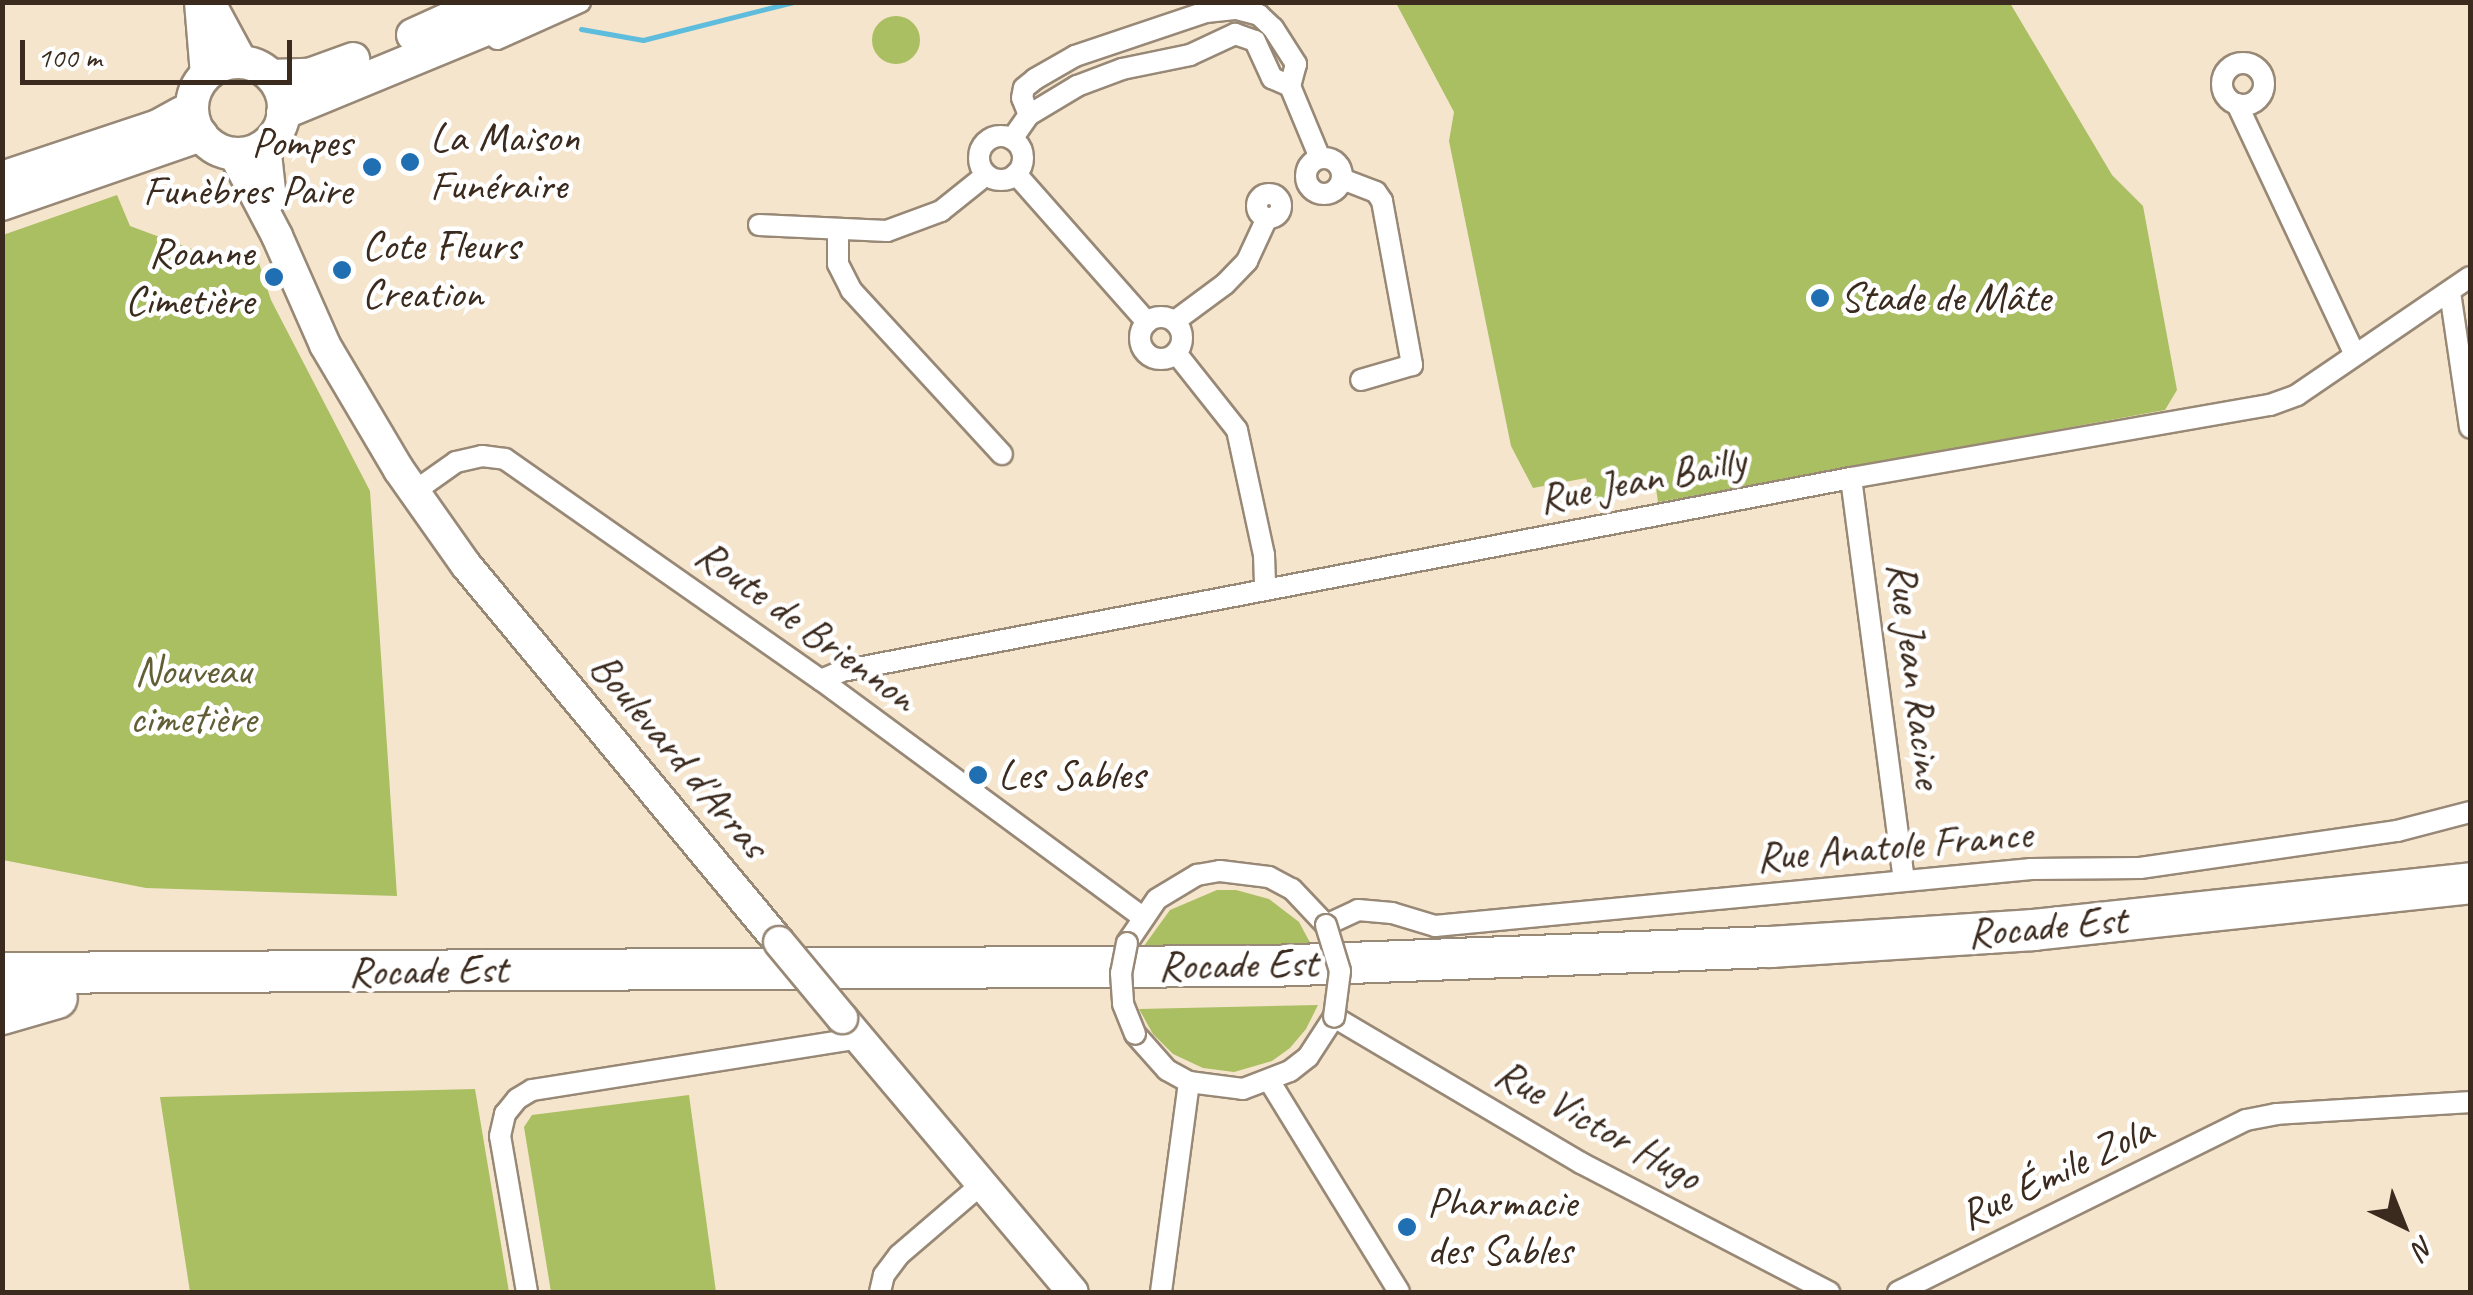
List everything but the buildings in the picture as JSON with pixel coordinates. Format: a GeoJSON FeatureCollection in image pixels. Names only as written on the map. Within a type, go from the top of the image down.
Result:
{"type":"FeatureCollection","features":[{"type":"Feature","properties":{"kind":"highway","name":"Rocade Est"},"geometry":{"type":"LineString","coordinates":[[2,974],[1271,966],[2034,930],[2470,883]]}},
{"type":"Feature","properties":{"kind":"highway","name":"Rocade Est"},"geometry":{"type":"LineString","coordinates":[[2,998],[1389,988],[1746,973],[2038,952],[2470,907]]}},
{"type":"Feature","properties":{"kind":"highway"},"geometry":{"type":"LineString","coordinates":[[2,955],[100,961],[127,973]]}},
{"type":"Feature","properties":{"kind":"highway"},"geometry":{"type":"LineString","coordinates":[[2,1014],[57,998]]}},
{"type":"Feature","properties":{"kind":"main road"},"geometry":{"type":"LineString","coordinates":[[200,2],[199,105],[212,146],[249,149],[277,131],[283,113],[282,96],[256,69],[210,2]]}},
{"type":"Feature","properties":{"kind":"main road"},"geometry":{"type":"LineString","coordinates":[[283,113],[368,61],[486,2]]}},
{"type":"Feature","properties":{"kind":"main road"},"geometry":{"type":"LineString","coordinates":[[2,178],[158,126],[199,105],[216,67],[309,75],[499,24],[540,2]]}},
{"type":"Feature","properties":{"kind":"main road"},"geometry":{"type":"LineString","coordinates":[[2,204],[199,105]]}},
{"type":"Feature","properties":{"kind":"main road","name":"Boulevard d'Arras"},"geometry":{"type":"LineString","coordinates":[[249,149],[278,236],[325,345],[415,491],[466,565],[1073,1292]]}},
{"type":"Feature","properties":{"kind":"street"},"geometry":{"type":"LineString","coordinates":[[368,61],[498,39],[580,2]]}},
{"type":"Feature","properties":{"kind":"street"},"geometry":{"type":"LineString","coordinates":[[1029,115],[1022,98],[1024,88],[1075,56],[1206,12],[1238,9],[1259,15],[1292,52],[1296,64],[1290,86],[1320,158]]}},
{"type":"Feature","properties":{"kind":"street"},"geometry":{"type":"LineString","coordinates":[[1012,138],[1029,115],[1092,80],[1122,69],[1190,55],[1234,34],[1254,41],[1272,78],[1290,86]]}},
{"type":"Feature","properties":{"kind":"street"},"geometry":{"type":"LineString","coordinates":[[2236,104],[2355,356]]}},
{"type":"Feature","properties":{"kind":"street"},"geometry":{"type":"LineString","coordinates":[[996,136],[1012,138],[1022,151],[1016,174],[1002,180],[986,175],[978,161],[982,145],[996,136]]}},
{"type":"Feature","properties":{"kind":"street"},"geometry":{"type":"LineString","coordinates":[[1342,179],[1328,194],[1314,192],[1307,183],[1308,166],[1320,158],[1334,160],[1342,179],[1376,192],[1382,201],[1412,365],[1360,380]]}},
{"type":"Feature","properties":{"kind":"street"},"geometry":{"type":"LineString","coordinates":[[1016,174],[1147,322]]}},
{"type":"Feature","properties":{"kind":"street"},"geometry":{"type":"LineString","coordinates":[[759,225],[887,232],[925,219],[986,175]]}},
{"type":"Feature","properties":{"kind":"street"},"geometry":{"type":"LineString","coordinates":[[1175,321],[1225,284],[1246,261],[1267,218],[1278,214],[1279,200],[1307,183]]}},
{"type":"Feature","properties":{"kind":"street"},"geometry":{"type":"LineString","coordinates":[[838,232],[838,264],[850,290],[1002,454]]}},
{"type":"Feature","properties":{"kind":"street","name":"Rue Jean Bailly"},"geometry":{"type":"LineString","coordinates":[[822,680],[842,671],[1851,478],[2270,405],[2297,395],[2470,277]]}},
{"type":"Feature","properties":{"kind":"street"},"geometry":{"type":"LineString","coordinates":[[2450,292],[2470,414]]}},
{"type":"Feature","properties":{"kind":"street"},"geometry":{"type":"LineString","coordinates":[[1158,316],[1175,321],[1182,337],[1176,353],[1159,359],[1144,351],[1140,334],[1147,322],[1158,316]]}},
{"type":"Feature","properties":{"kind":"street"},"geometry":{"type":"LineString","coordinates":[[1176,353],[1237,430],[1260,537],[1266,590]]}},
{"type":"Feature","properties":{"kind":"street","name":"Route de Briennon"},"geometry":{"type":"LineString","coordinates":[[415,491],[456,462],[482,456],[506,459],[822,680],[1141,916]]}},
{"type":"Feature","properties":{"kind":"street","name":"Rue Jean Racine"},"geometry":{"type":"LineString","coordinates":[[1851,478],[1904,882]]}},
{"type":"Feature","properties":{"kind":"street","name":"Rue Anatole France"},"geometry":{"type":"LineString","coordinates":[[1326,926],[1358,910],[1392,914],[1435,926],[2030,869],[2140,868],[2397,831],[2470,812]]}},
{"type":"Feature","properties":{"kind":"street"},"geometry":{"type":"LineString","coordinates":[[1245,871],[1292,889],[1326,926],[1340,971],[1334,1017],[1308,1057],[1270,1082],[1230,1089],[1190,1082],[1168,1070],[1134,1034],[1123,1004],[1121,973],[1127,942],[1141,916],[1157,898],[1197,876],[1245,871]]}},
{"type":"Feature","properties":{"kind":"street","name":"Rue Victor Hugo"},"geometry":{"type":"LineString","coordinates":[[1334,1017],[1582,1163],[1829,1292]]}},
{"type":"Feature","properties":{"kind":"street"},"geometry":{"type":"LineString","coordinates":[[527,1292],[500,1136],[505,1114],[532,1090],[851,1028]]}},
{"type":"Feature","properties":{"kind":"street"},"geometry":{"type":"LineString","coordinates":[[1161,1292],[1190,1082]]}},
{"type":"Feature","properties":{"kind":"street"},"geometry":{"type":"LineString","coordinates":[[1270,1082],[1400,1292]]}},
{"type":"Feature","properties":{"kind":"street","name":"Rue Émile Zola"},"geometry":{"type":"LineString","coordinates":[[1898,1292],[2246,1120],[2276,1114],[2470,1102]]}},
{"type":"Feature","properties":{"kind":"street"},"geometry":{"type":"LineString","coordinates":[[880,1292],[884,1275],[899,1254],[983,1184]]}},
{"type":"Feature","properties":{"kind":"green space","name":"Stade de Mâte"},"geometry":{"type":"Polygon","coordinates":[[[1396,3],[2010,3],[2112,175],[2143,206],[2177,390],[2165,410],[1658,502],[1656,488],[1593,503],[1586,478],[1533,488],[1511,446],[1449,141],[1454,112],[1396,3]]]}},
{"type":"Feature","properties":{"kind":"green space"},"geometry":{"type":"Polygon","coordinates":[[[896,16],[913,23],[920,40],[913,57],[896,64],[879,57],[872,40],[879,23],[896,16]]]}},
{"type":"Feature","properties":{"kind":"green space","name":"Nouveau cimetière"},"geometry":{"type":"Polygon","coordinates":[[[117,195],[130,226],[227,262],[257,257],[271,300],[370,491],[397,896],[146,888],[3,860],[3,235],[117,195]]]}},
{"type":"Feature","properties":{"kind":"green space"},"geometry":{"type":"Polygon","coordinates":[[[1217,890],[1236,890],[1269,899],[1299,922],[1314,950],[1141,950],[1170,910],[1217,890]]]}},
{"type":"Feature","properties":{"kind":"green space"},"geometry":{"type":"Polygon","coordinates":[[[1318,1005],[1306,1029],[1290,1048],[1272,1061],[1234,1072],[1203,1068],[1173,1054],[1153,1034],[1139,1009],[1318,1005]]]}},
{"type":"Feature","properties":{"kind":"green space"},"geometry":{"type":"Polygon","coordinates":[[[475,1089],[509,1292],[190,1292],[160,1097],[475,1089]]]}},
{"type":"Feature","properties":{"kind":"green space"},"geometry":{"type":"Polygon","coordinates":[[[689,1095],[716,1292],[551,1292],[524,1127],[532,1115],[689,1095]]]}},
{"type":"Feature","properties":{"kind":"waterway"},"geometry":{"type":"LineString","coordinates":[[581,29],[643,40],[793,2]]}},
{"type":"Feature","properties":{"kind":"place","name":"La Maison Funéraire"},"geometry":{"type":"Point","coordinates":[410,162]}},
{"type":"Feature","properties":{"kind":"place","name":"Pompes Funèbres Paire"},"geometry":{"type":"Point","coordinates":[372,167]}},
{"type":"Feature","properties":{"kind":"place","name":"Cote Fleurs Creation"},"geometry":{"type":"Point","coordinates":[342,270]}},
{"type":"Feature","properties":{"kind":"place","name":"Roanne Cimetière"},"geometry":{"type":"Point","coordinates":[274,277]}},
{"type":"Feature","properties":{"kind":"place","name":"Stade de Mâte"},"geometry":{"type":"Point","coordinates":[1820,298]}},
{"type":"Feature","properties":{"kind":"place","name":"Les Sables"},"geometry":{"type":"Point","coordinates":[978,775]}},
{"type":"Feature","properties":{"kind":"place","name":"Pharmacie des Sables"},"geometry":{"type":"Point","coordinates":[1407,1227]}}]}
